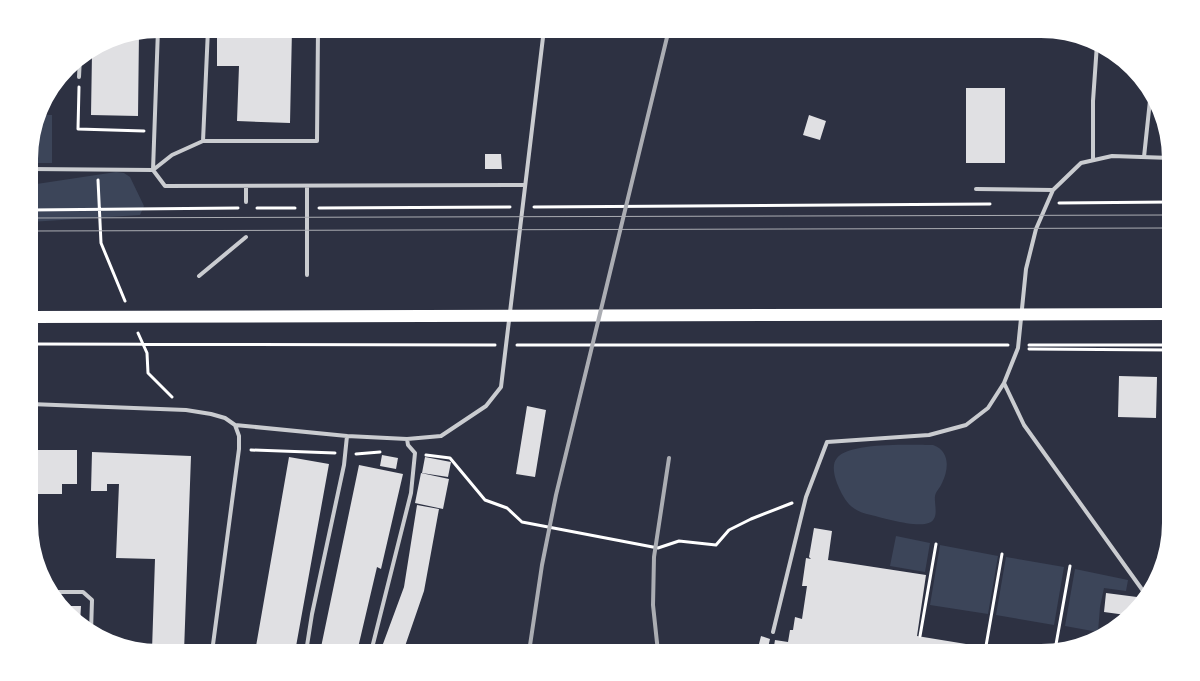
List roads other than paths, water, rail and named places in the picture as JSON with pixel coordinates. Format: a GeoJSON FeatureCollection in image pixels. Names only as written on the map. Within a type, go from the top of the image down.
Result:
{"type":"FeatureCollection","features":[{"type":"Feature","properties":{"kind":"main road"},"geometry":{"type":"LineString","coordinates":[[38,316],[1162,314]]}},
{"type":"Feature","properties":{"kind":"lane"},"geometry":{"type":"LineString","coordinates":[[158,38],[153,170],[165,186],[525,186]]}},
{"type":"Feature","properties":{"kind":"lane"},"geometry":{"type":"LineString","coordinates":[[203,141],[208,38]]}},
{"type":"Feature","properties":{"kind":"lane"},"geometry":{"type":"LineString","coordinates":[[38,168],[153,170],[172,155],[203,141],[317,141],[318,38]]}},
{"type":"Feature","properties":{"kind":"lane"},"geometry":{"type":"LineString","coordinates":[[235,426],[347,436],[407,439],[441,436],[486,406],[501,387],[543,38]]}},
{"type":"Feature","properties":{"kind":"lane"},"geometry":{"type":"LineString","coordinates":[[1093,160],[1093,100],[1096,51]]}},
{"type":"Feature","properties":{"kind":"lane"},"geometry":{"type":"LineString","coordinates":[[79,68],[79,77]]}},
{"type":"Feature","properties":{"kind":"lane"},"geometry":{"type":"LineString","coordinates":[[1144,157],[1150,104]]}},
{"type":"Feature","properties":{"kind":"lane"},"geometry":{"type":"LineString","coordinates":[[773,632],[806,497],[827,442],[928,435],[966,425],[988,408],[1004,383],[1018,348],[1026,269],[1036,229],[1053,190],[1081,163],[1112,156],[1162,158]]}},
{"type":"Feature","properties":{"kind":"lane"},"geometry":{"type":"LineString","coordinates":[[246,186],[246,202]]}},
{"type":"Feature","properties":{"kind":"lane"},"geometry":{"type":"LineString","coordinates":[[307,186],[307,276]]}},
{"type":"Feature","properties":{"kind":"lane"},"geometry":{"type":"LineString","coordinates":[[976,189],[1053,190]]}},
{"type":"Feature","properties":{"kind":"lane"},"geometry":{"type":"LineString","coordinates":[[199,276],[246,237]]}},
{"type":"Feature","properties":{"kind":"lane"},"geometry":{"type":"LineString","coordinates":[[1004,383],[1024,425],[1142,589]]}},
{"type":"Feature","properties":{"kind":"lane"},"geometry":{"type":"LineString","coordinates":[[38,404],[186,410],[225,418],[235,426],[239,436],[240,449],[213,644]]}},
{"type":"Feature","properties":{"kind":"lane"},"geometry":{"type":"LineString","coordinates":[[307,644],[346,454],[347,436]]}},
{"type":"Feature","properties":{"kind":"lane"},"geometry":{"type":"LineString","coordinates":[[373,644],[411,493],[415,453],[408,446],[407,439]]}},
{"type":"Feature","properties":{"kind":"lane"},"geometry":{"type":"LineString","coordinates":[[60,592],[83,592],[92,600],[91,623]]}},
{"type":"Feature","properties":{"kind":"tram line"},"geometry":{"type":"LineString","coordinates":[[38,218],[1162,215]]}},
{"type":"Feature","properties":{"kind":"tram line"},"geometry":{"type":"LineString","coordinates":[[38,231],[1162,228]]}},
{"type":"Feature","properties":{"kind":"railway"},"geometry":{"type":"LineString","coordinates":[[530,644],[542,565],[556,495],[667,38]]}},
{"type":"Feature","properties":{"kind":"railway"},"geometry":{"type":"LineString","coordinates":[[657,643],[653,605],[654,557],[669,458]]}}]}
